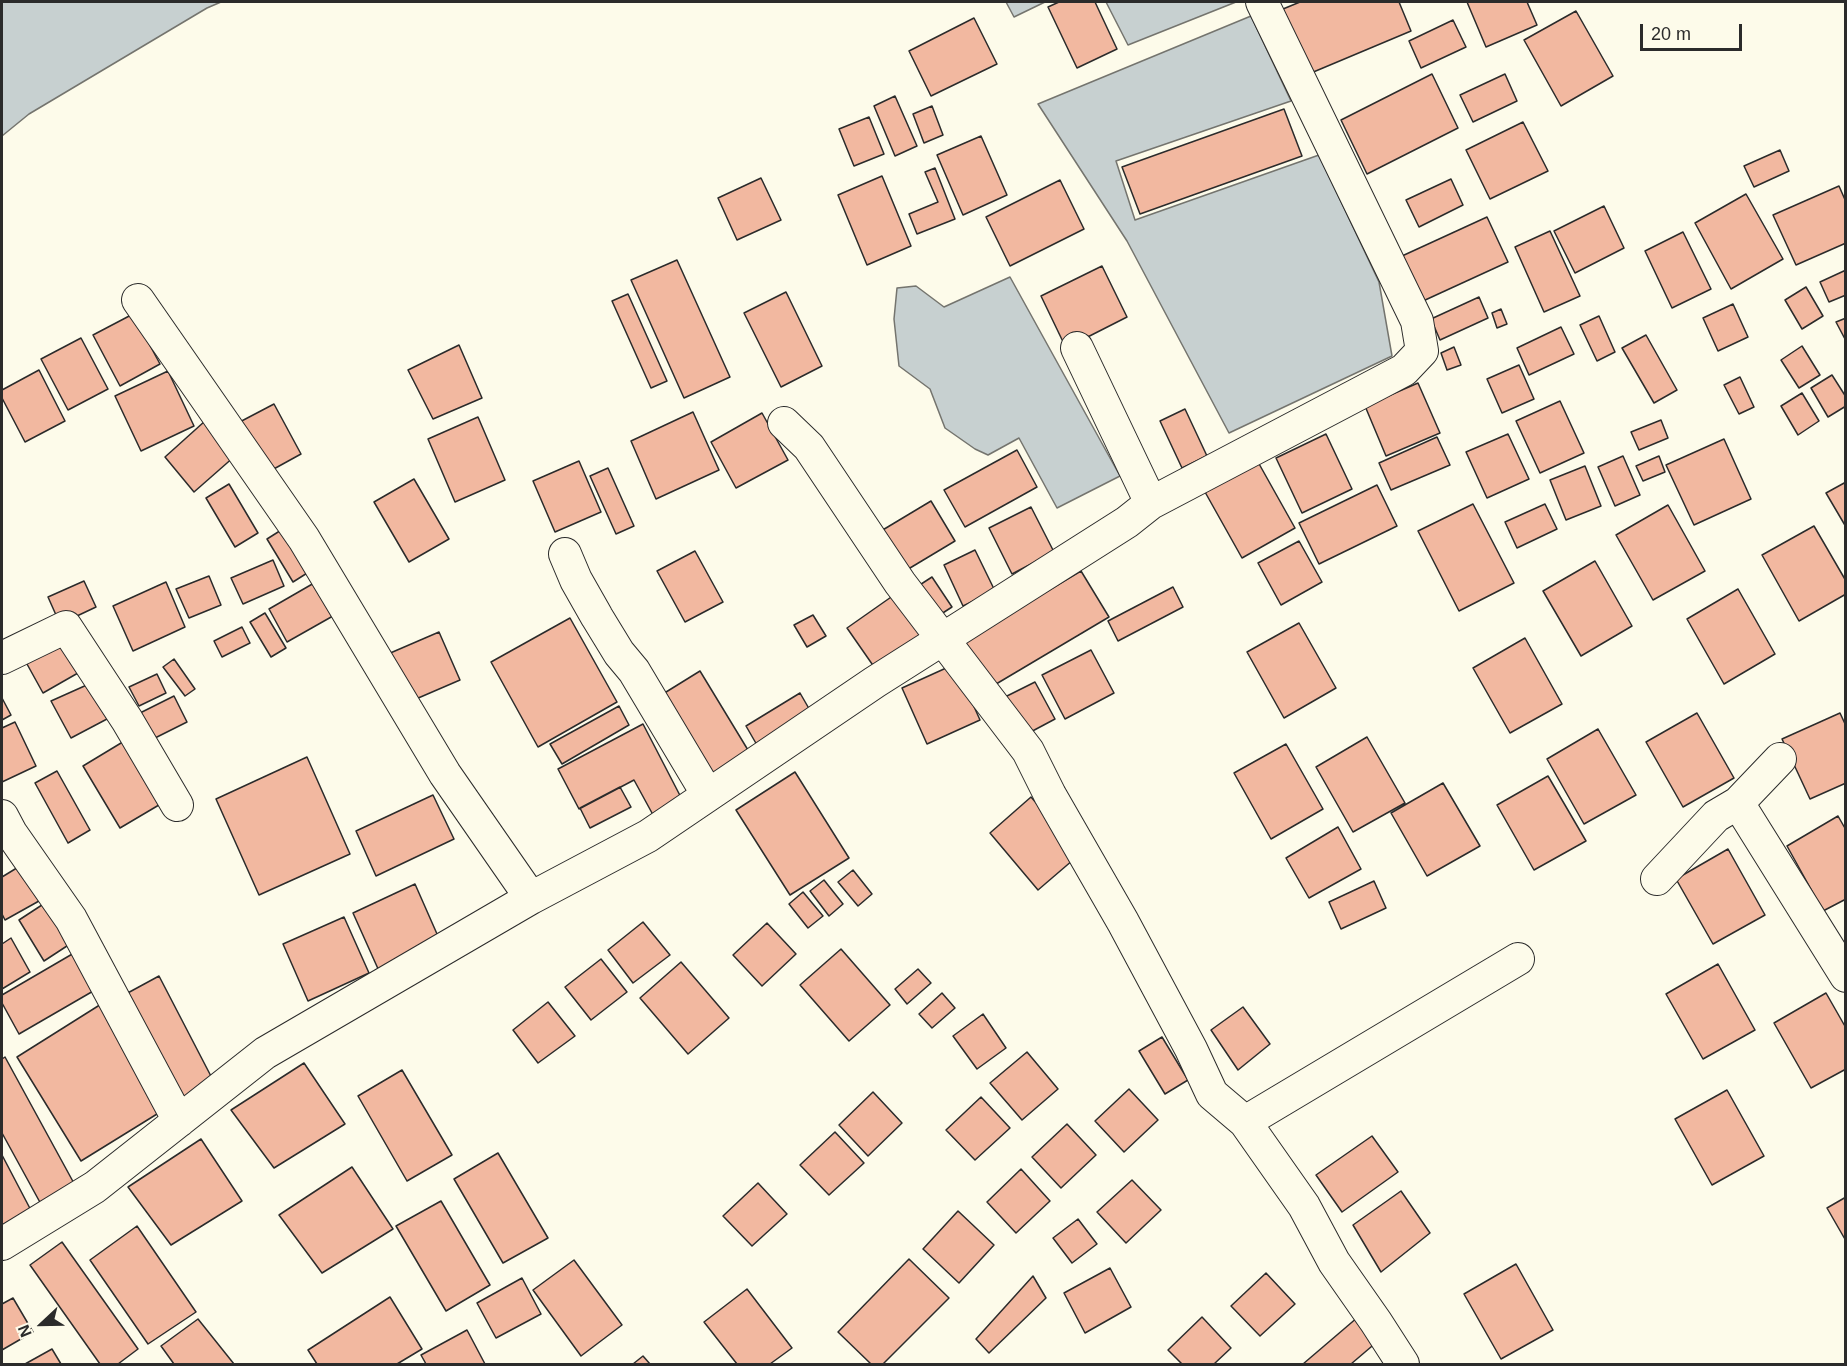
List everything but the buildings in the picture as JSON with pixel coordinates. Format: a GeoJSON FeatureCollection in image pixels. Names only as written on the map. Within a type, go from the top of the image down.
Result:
{"type":"FeatureCollection","features":[{"type":"Feature","properties":{"kind":"street"},"geometry":{"type":"LineString","coordinates":[[2,1244],[95,1187],[265,1053],[531,898],[648,836],[875,682],[1127,522],[1151,503],[1404,370],[1422,351],[1417,321],[1262,2]]}},
{"type":"Feature","properties":{"kind":"street"},"geometry":{"type":"LineString","coordinates":[[138,300],[304,539],[445,774],[531,898]]}},
{"type":"Feature","properties":{"kind":"street"},"geometry":{"type":"LineString","coordinates":[[1077,348],[1151,503]]}},
{"type":"Feature","properties":{"kind":"street"},"geometry":{"type":"LineString","coordinates":[[784,423],[809,447],[900,583],[1028,751],[1050,795],[1191,1049],[1212,1094],[1245,1122],[1304,1206],[1334,1262],[1403,1365]]}},
{"type":"Feature","properties":{"kind":"street"},"geometry":{"type":"LineString","coordinates":[[566,554],[576,580],[592,608],[619,652],[634,671],[708,795]]}},
{"type":"Feature","properties":{"kind":"street"},"geometry":{"type":"LineString","coordinates":[[2,658],[66,627],[127,720],[177,805]]}},
{"type":"Feature","properties":{"kind":"street"},"geometry":{"type":"LineString","coordinates":[[1657,879],[1716,816],[1738,803],[1780,759]]}},
{"type":"Feature","properties":{"kind":"street"},"geometry":{"type":"LineString","coordinates":[[1738,803],[1845,976]]}},
{"type":"Feature","properties":{"kind":"street"},"geometry":{"type":"LineString","coordinates":[[2,816],[10,834],[71,919],[179,1121]]}},
{"type":"Feature","properties":{"kind":"street"},"geometry":{"type":"LineString","coordinates":[[1245,1122],[1518,959]]}},
{"type":"Feature","properties":{"kind":"shaded area"},"geometry":{"type":"Polygon","coordinates":[[[2,2],[221,2],[207,8],[29,114],[2,136],[2,2]]]}},
{"type":"Feature","properties":{"kind":"shaded area"},"geometry":{"type":"Polygon","coordinates":[[[1006,2],[1045,2],[1014,17],[1006,2]]]}},
{"type":"Feature","properties":{"kind":"shaded area"},"geometry":{"type":"Polygon","coordinates":[[[1106,2],[1236,2],[1128,45],[1106,2]]]}},
{"type":"Feature","properties":{"kind":"shaded area"},"geometry":{"type":"Polygon","coordinates":[[[1251,16],[1291,101],[1116,161],[1135,220],[1319,155],[1379,282],[1392,356],[1229,433],[1127,241],[1038,104],[1251,16]]]}},
{"type":"Feature","properties":{"kind":"shaded area"},"geometry":{"type":"Polygon","coordinates":[[[1010,277],[1120,476],[1057,508],[1019,438],[988,455],[975,449],[945,428],[930,389],[899,366],[894,319],[897,288],[916,286],[944,307],[1010,277]]]}}]}
